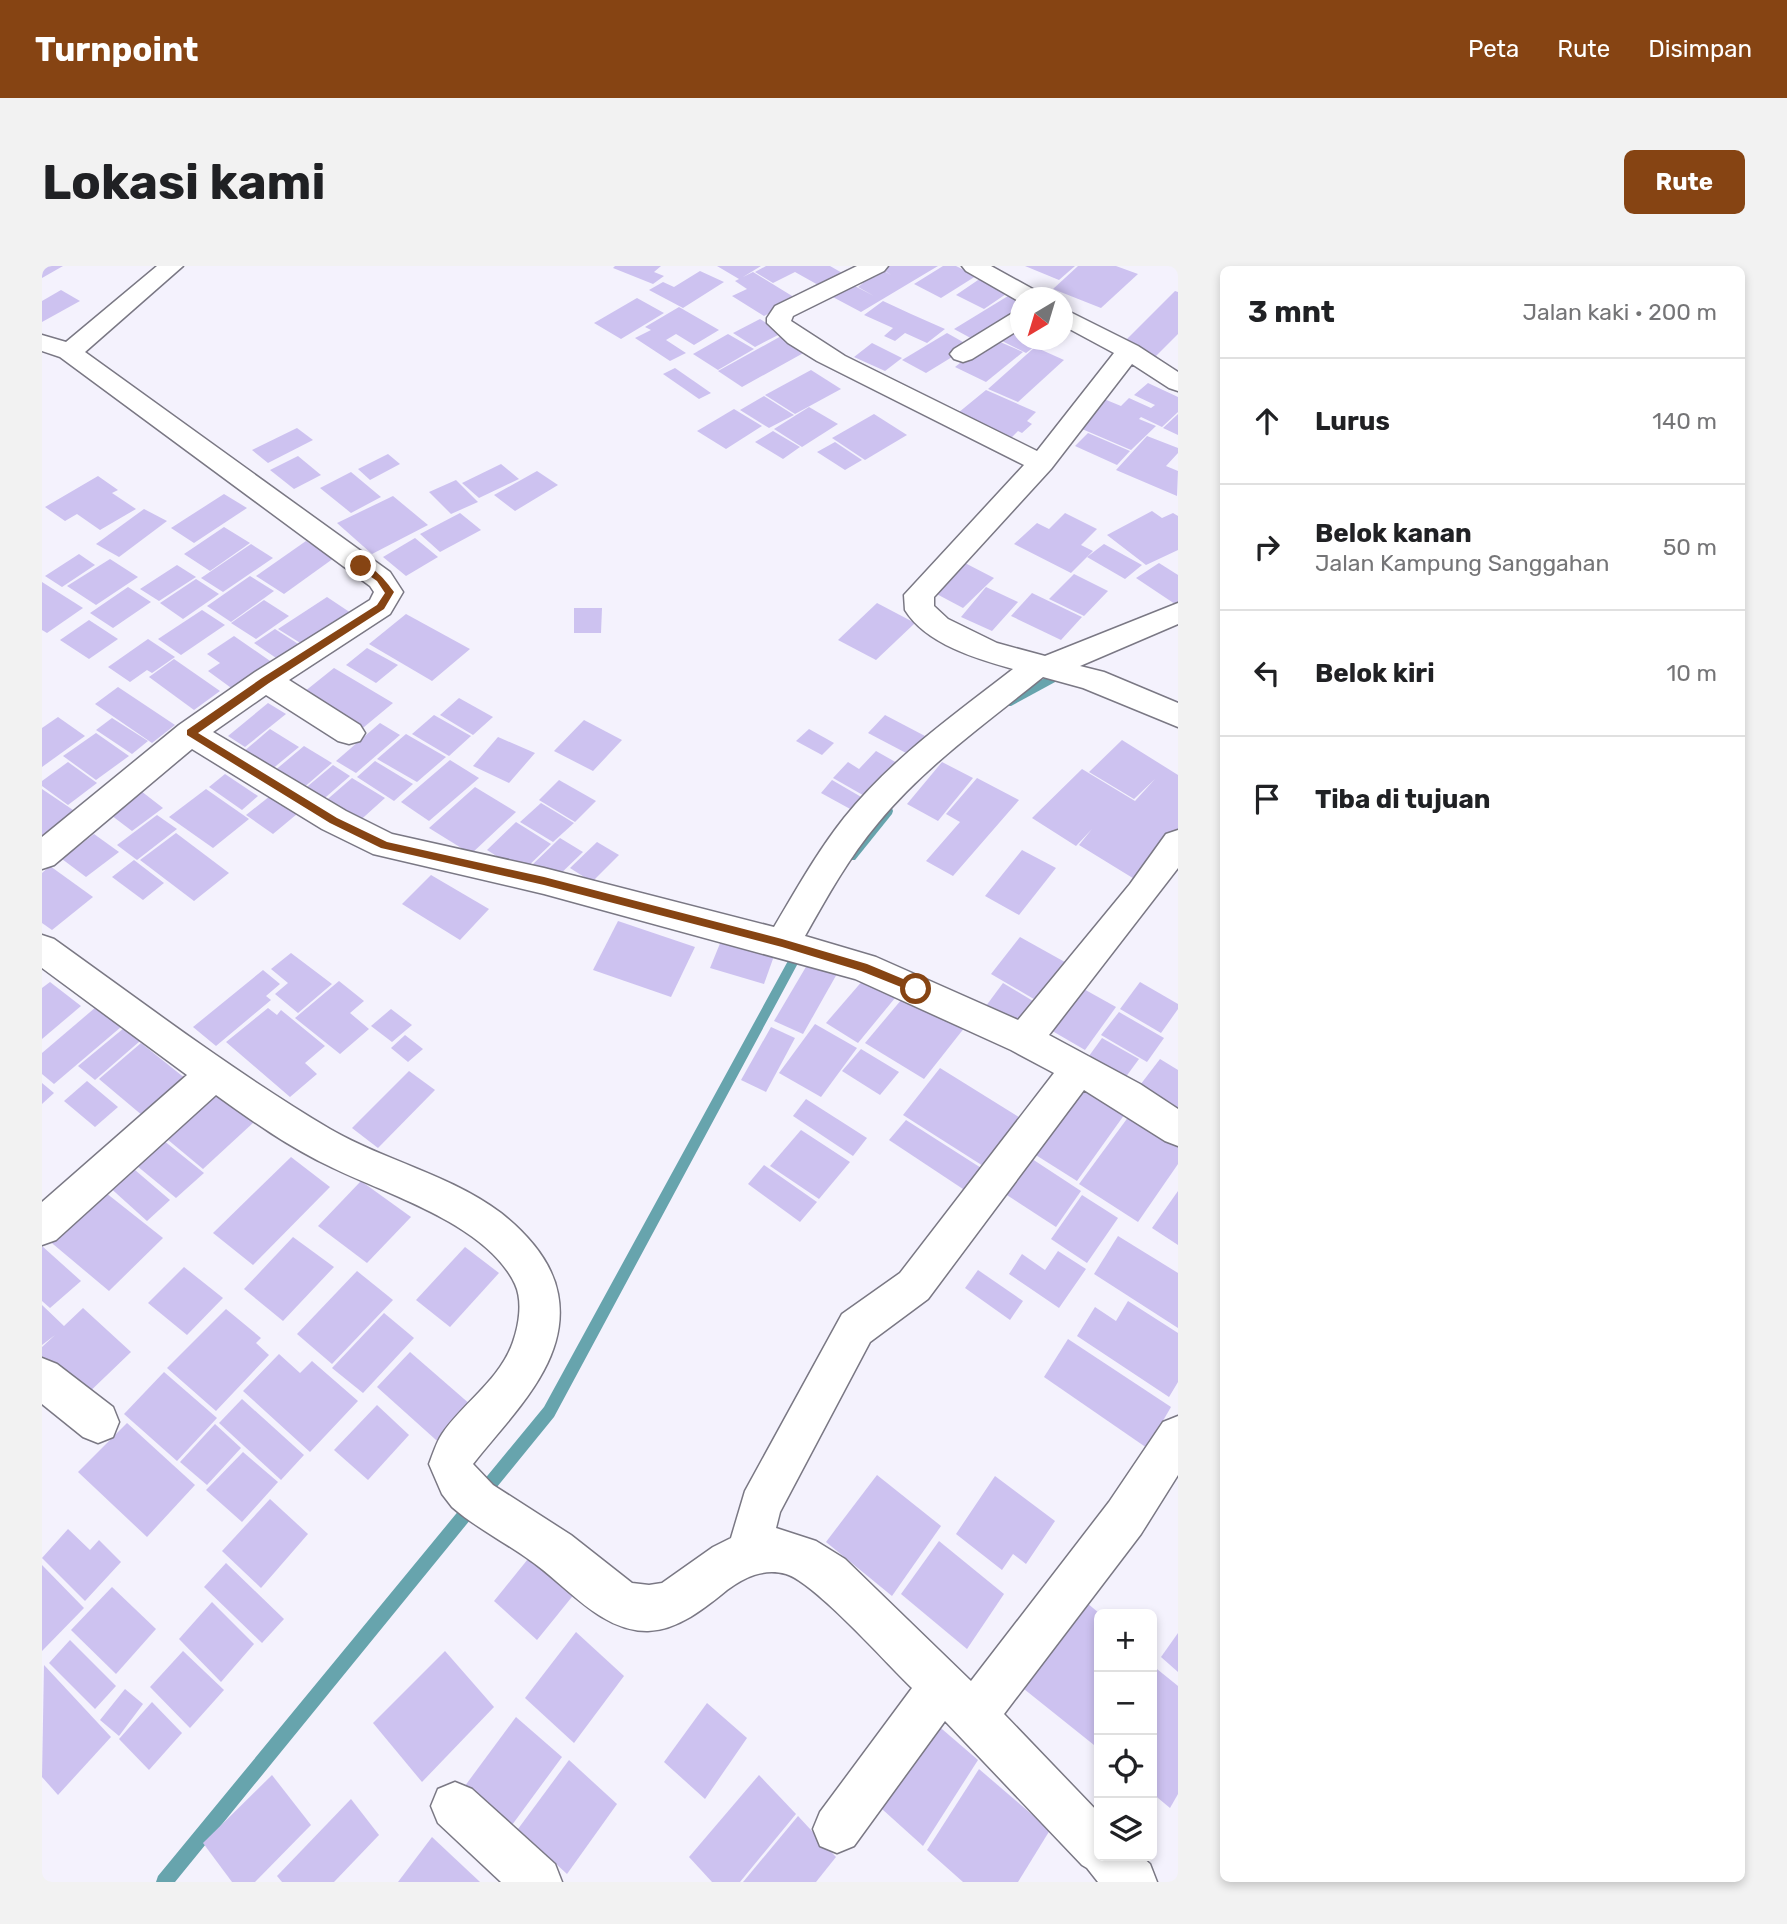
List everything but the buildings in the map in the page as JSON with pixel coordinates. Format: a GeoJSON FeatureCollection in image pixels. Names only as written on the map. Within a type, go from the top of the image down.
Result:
{"type":"FeatureCollection","features":[{"type":"Feature","properties":{"kind":"street"},"geometry":{"type":"LineString","coordinates":[[69,352],[171,266]]}},
{"type":"Feature","properties":{"kind":"street"},"geometry":{"type":"LineString","coordinates":[[876,266],[784,311],[779,323],[789,333],[824,354],[915,404],[1041,463]]}},
{"type":"Feature","properties":{"kind":"street"},"geometry":{"type":"LineString","coordinates":[[974,266],[1011,287]]}},
{"type":"Feature","properties":{"kind":"street"},"geometry":{"type":"LineString","coordinates":[[1073,321],[1129,351],[1178,383]]}},
{"type":"Feature","properties":{"kind":"street"},"geometry":{"type":"LineString","coordinates":[[962,354],[1010,324]]}},
{"type":"Feature","properties":{"kind":"street"},"geometry":{"type":"LineString","coordinates":[[42,342],[69,352],[380,579],[389,592],[380,607],[266,680],[190,733],[42,856]]}},
{"type":"Feature","properties":{"kind":"street"},"geometry":{"type":"LineString","coordinates":[[1129,351],[1041,463],[919,595],[920,610],[938,626],[987,651],[1093,680],[1178,716]]}},
{"type":"Feature","properties":{"kind":"street"},"geometry":{"type":"LineString","coordinates":[[782,943],[833,858],[867,812],[914,766],[1049,667],[1178,613]]}},
{"type":"Feature","properties":{"kind":"street"},"geometry":{"type":"LineString","coordinates":[[266,680],[349,733]]}},
{"type":"Feature","properties":{"kind":"street"},"geometry":{"type":"LineString","coordinates":[[190,733],[334,820],[385,845],[544,881],[864,967],[1024,1039],[1127,1095],[1178,1129]]}},
{"type":"Feature","properties":{"kind":"street"},"geometry":{"type":"LineString","coordinates":[[1024,1039],[1142,893],[1178,843]]}},
{"type":"Feature","properties":{"kind":"street"},"geometry":{"type":"LineString","coordinates":[[42,949],[213,1075],[320,1143],[368,1168],[455,1204],[485,1225],[528,1270],[538,1294],[538,1327],[525,1364],[508,1391],[455,1452],[451,1464],[481,1502],[558,1552],[618,1600],[636,1607],[650,1608],[685,1596],[717,1570],[754,1552],[792,1552],[811,1561],[829,1575],[957,1701],[1094,1843]]}},
{"type":"Feature","properties":{"kind":"street"},"geometry":{"type":"LineString","coordinates":[[754,1552],[753,1534],[760,1506],[856,1328],[869,1315],[892,1299],[901,1298],[914,1286],[1079,1068]]}},
{"type":"Feature","properties":{"kind":"street"},"geometry":{"type":"LineString","coordinates":[[42,1227],[213,1075]]}},
{"type":"Feature","properties":{"kind":"street"},"geometry":{"type":"LineString","coordinates":[[42,1378],[98,1422]]}},
{"type":"Feature","properties":{"kind":"street"},"geometry":{"type":"LineString","coordinates":[[837,1829],[1117,1529],[1178,1437]]}},
{"type":"Feature","properties":{"kind":"street"},"geometry":{"type":"LineString","coordinates":[[455,1806],[537,1882]]}},
{"type":"Feature","properties":{"kind":"street"},"geometry":{"type":"LineString","coordinates":[[1112,1861],[1132,1882]]}},
{"type":"Feature","properties":{"kind":"waterway"},"geometry":{"type":"LineString","coordinates":[[1007,703],[1064,672]]}},
{"type":"Feature","properties":{"kind":"waterway"},"geometry":{"type":"LineString","coordinates":[[851,857],[888,811]]}},
{"type":"Feature","properties":{"kind":"waterway"},"geometry":{"type":"LineString","coordinates":[[164,1882],[549,1412],[793,962]]}},
{"type":"Feature","properties":{"kind":"route"},"geometry":{"type":"LineString","coordinates":[[361,566],[380,579],[389,592],[380,607],[266,680],[190,733],[334,820],[385,845],[544,881],[782,943],[864,967],[916,989]]}}]}
